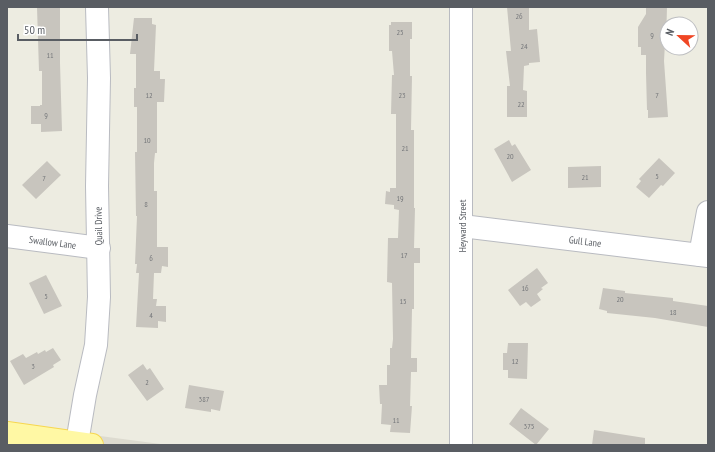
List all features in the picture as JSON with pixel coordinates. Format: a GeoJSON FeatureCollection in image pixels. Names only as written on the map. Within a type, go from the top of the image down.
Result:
{"type":"FeatureCollection","features":[{"type":"Feature","properties":{"kind":"main road"},"geometry":{"type":"LineString","coordinates":[[7,433],[84,444]]}},
{"type":"Feature","properties":{"kind":"street","name":"Quail Drive"},"geometry":{"type":"LineString","coordinates":[[84,444],[85,395],[96,345],[99,297],[97,186],[99,78],[97,7]]}},
{"type":"Feature","properties":{"kind":"street","name":"Heyward Street"},"geometry":{"type":"LineString","coordinates":[[461,7],[461,445]]}},
{"type":"Feature","properties":{"kind":"street"},"geometry":{"type":"LineString","coordinates":[[704,256],[708,212]]}},
{"type":"Feature","properties":{"kind":"street","name":"Gull Lane"},"geometry":{"type":"LineString","coordinates":[[462,226],[704,256]]}},
{"type":"Feature","properties":{"kind":"street","name":"Swallow Lane"},"geometry":{"type":"LineString","coordinates":[[7,236],[99,248]]}},
{"type":"Feature","properties":{"kind":"shaded area"},"geometry":{"type":"Polygon","coordinates":[[[7,423],[85,434],[168,445],[7,445],[7,423]]]}},
{"type":"Feature","properties":{"kind":"building"},"geometry":{"type":"Polygon","coordinates":[[[37,7],[60,7],[62,131],[41,132],[41,124],[31,124],[31,106],[42,105],[42,71],[39,71],[37,7]]]}},
{"type":"Feature","properties":{"kind":"building"},"geometry":{"type":"Polygon","coordinates":[[[507,7],[529,7],[529,30],[537,29],[540,62],[529,63],[529,65],[524,66],[523,90],[527,91],[527,117],[507,117],[507,86],[510,86],[506,51],[511,51],[507,7]]]}},
{"type":"Feature","properties":{"kind":"building"},"geometry":{"type":"Polygon","coordinates":[[[646,7],[667,7],[667,16],[659,16],[659,56],[664,56],[668,117],[648,118],[646,55],[641,55],[641,47],[638,47],[638,27],[646,14],[646,7]]]}},
{"type":"Feature","properties":{"kind":"building"},"geometry":{"type":"Polygon","coordinates":[[[134,18],[152,18],[152,24],[156,25],[154,71],[160,71],[160,79],[165,79],[164,102],[157,102],[157,153],[155,153],[154,163],[154,191],[157,191],[157,247],[168,247],[168,267],[162,266],[161,273],[154,273],[153,299],[157,299],[156,306],[166,306],[166,322],[158,321],[158,328],[136,327],[139,273],[136,273],[137,264],[135,264],[137,216],[135,152],[137,152],[137,107],[134,107],[134,88],[136,88],[136,54],[130,54],[134,18]]]}},
{"type":"Feature","properties":{"kind":"building"},"geometry":{"type":"Polygon","coordinates":[[[391,22],[412,22],[412,39],[410,39],[410,76],[412,76],[411,130],[414,130],[414,248],[420,248],[420,263],[414,263],[414,309],[412,309],[411,358],[417,358],[417,372],[411,372],[410,406],[412,406],[410,433],[390,432],[391,425],[381,424],[382,404],[380,404],[379,385],[387,385],[387,365],[390,365],[390,348],[392,348],[392,283],[387,282],[388,238],[398,238],[399,210],[394,209],[394,205],[385,204],[386,191],[390,192],[390,188],[396,188],[396,114],[391,114],[392,75],[394,75],[392,51],[389,51],[389,25],[391,25],[391,22]]]}},
{"type":"Feature","properties":{"kind":"building"},"geometry":{"type":"Polygon","coordinates":[[[509,140],[512,146],[515,144],[531,170],[512,182],[494,149],[509,140]]]}},
{"type":"Feature","properties":{"kind":"building"},"geometry":{"type":"Polygon","coordinates":[[[659,158],[675,173],[649,198],[636,187],[641,181],[639,179],[659,158]]]}},
{"type":"Feature","properties":{"kind":"building"},"geometry":{"type":"Polygon","coordinates":[[[47,161],[61,175],[36,199],[22,185],[47,161]]]}},
{"type":"Feature","properties":{"kind":"building"},"geometry":{"type":"Polygon","coordinates":[[[601,166],[601,187],[568,188],[568,167],[601,166]]]}},
{"type":"Feature","properties":{"kind":"building"},"geometry":{"type":"Polygon","coordinates":[[[537,268],[548,283],[541,288],[543,289],[537,294],[541,300],[531,307],[526,302],[520,306],[508,290],[537,268]]]}},
{"type":"Feature","properties":{"kind":"building"},"geometry":{"type":"Polygon","coordinates":[[[46,275],[62,306],[44,314],[29,283],[46,275]]]}},
{"type":"Feature","properties":{"kind":"building"},"geometry":{"type":"Polygon","coordinates":[[[603,288],[625,291],[625,293],[673,298],[673,301],[708,306],[708,327],[655,318],[607,313],[607,311],[599,309],[603,288]]]}},
{"type":"Feature","properties":{"kind":"building"},"geometry":{"type":"Polygon","coordinates":[[[508,343],[528,343],[527,379],[508,378],[508,370],[503,370],[503,353],[507,353],[508,343]]]}},
{"type":"Feature","properties":{"kind":"building"},"geometry":{"type":"Polygon","coordinates":[[[53,348],[61,360],[53,365],[54,367],[24,385],[10,361],[23,354],[26,358],[37,352],[38,354],[45,350],[46,352],[53,348]]]}},
{"type":"Feature","properties":{"kind":"building"},"geometry":{"type":"Polygon","coordinates":[[[143,364],[147,370],[150,368],[164,389],[147,401],[128,375],[143,364]]]}},
{"type":"Feature","properties":{"kind":"building"},"geometry":{"type":"Polygon","coordinates":[[[189,385],[224,391],[220,411],[211,409],[211,412],[185,408],[189,385]]]}},
{"type":"Feature","properties":{"kind":"building"},"geometry":{"type":"Polygon","coordinates":[[[521,408],[549,429],[536,445],[509,424],[521,408]]]}},
{"type":"Feature","properties":{"kind":"building"},"geometry":{"type":"Polygon","coordinates":[[[594,430],[645,438],[645,445],[592,445],[594,430]]]}}]}
